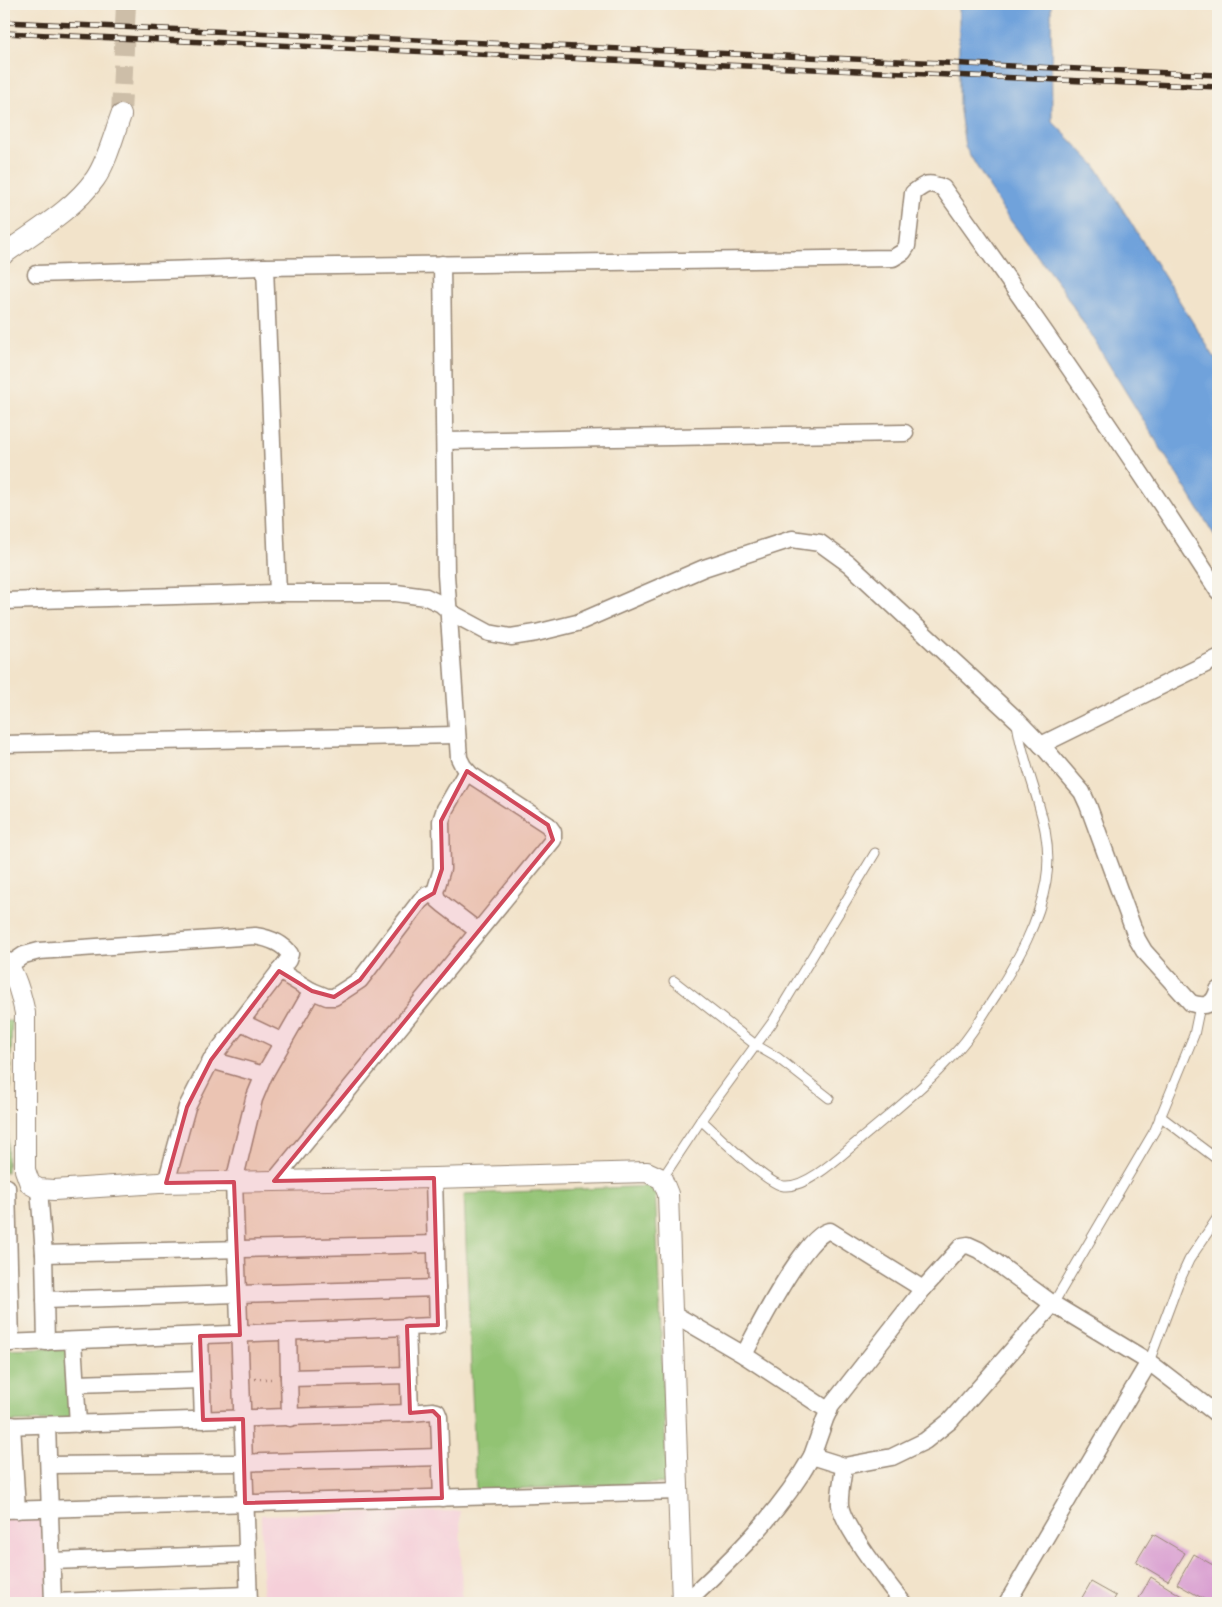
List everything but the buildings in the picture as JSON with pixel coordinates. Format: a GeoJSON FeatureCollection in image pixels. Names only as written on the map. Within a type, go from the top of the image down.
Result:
{"type":"FeatureCollection","features":[{"type":"Feature","properties":{"kind":"street"},"geometry":{"type":"LineString","coordinates":[[4,254],[78,200],[96,177],[112,142],[121,114]]}},
{"type":"Feature","properties":{"kind":"street"},"geometry":{"type":"LineString","coordinates":[[36,274],[265,267],[893,258],[903,252],[907,246],[913,192],[925,184],[935,184],[942,188],[992,257],[1136,466],[1218,591]]}},
{"type":"Feature","properties":{"kind":"street"},"geometry":{"type":"LineString","coordinates":[[274,1181],[552,840],[553,832],[548,825],[467,771],[459,758],[446,575],[446,441],[442,264]]}},
{"type":"Feature","properties":{"kind":"street"},"geometry":{"type":"LineString","coordinates":[[265,267],[278,592]]}},
{"type":"Feature","properties":{"kind":"street"},"geometry":{"type":"LineString","coordinates":[[446,441],[905,433]]}},
{"type":"Feature","properties":{"kind":"street"},"geometry":{"type":"LineString","coordinates":[[4,600],[278,592],[396,593],[426,598],[441,604],[450,612],[489,633],[510,637],[536,633],[577,622],[704,568],[792,538],[820,543],[849,564],[1017,720],[1041,745],[1084,796],[1136,939],[1144,951],[1191,1002],[1200,1006],[1211,1003],[1216,997],[1218,990]]}},
{"type":"Feature","properties":{"kind":"street"},"geometry":{"type":"LineString","coordinates":[[1041,745],[1218,658]]}},
{"type":"Feature","properties":{"kind":"street"},"geometry":{"type":"LineString","coordinates":[[4,744],[457,735]]}},
{"type":"Feature","properties":{"kind":"street"},"geometry":{"type":"LineString","coordinates":[[467,771],[445,810],[441,821],[442,869],[435,892],[437,899],[478,931]]}},
{"type":"Feature","properties":{"kind":"street"},"geometry":{"type":"LineString","coordinates":[[279,971],[326,998],[334,997],[360,980],[420,901],[427,895],[435,892]]}},
{"type":"Feature","properties":{"kind":"street"},"geometry":{"type":"LineString","coordinates":[[46,1342],[44,1254],[34,1186],[25,1170],[25,1013],[22,996],[6,963],[39,951],[255,936],[272,939],[290,954],[288,960],[211,1060],[187,1107],[166,1182]]}},
{"type":"Feature","properties":{"kind":"street"},"geometry":{"type":"LineString","coordinates":[[47,1425],[53,1603],[248,1599],[234,1182],[254,1100],[264,1075],[312,991]]}},
{"type":"Feature","properties":{"kind":"street"},"geometry":{"type":"LineString","coordinates":[[240,1022],[283,1042]]}},
{"type":"Feature","properties":{"kind":"street"},"geometry":{"type":"LineString","coordinates":[[211,1060],[264,1075]]}},
{"type":"Feature","properties":{"kind":"street"},"geometry":{"type":"LineString","coordinates":[[434,1178],[438,1325],[7,1343],[5,1187],[34,1186],[54,1190],[166,1182],[434,1178],[647,1172],[662,1179],[668,1194],[684,1603]]}},
{"type":"Feature","properties":{"kind":"street"},"geometry":{"type":"LineString","coordinates":[[744,1355],[780,1287],[811,1244],[824,1231],[830,1231],[923,1289]]}},
{"type":"Feature","properties":{"kind":"street"},"geometry":{"type":"LineString","coordinates":[[44,1254],[436,1244]]}},
{"type":"Feature","properties":{"kind":"street"},"geometry":{"type":"LineString","coordinates":[[684,1603],[744,1546],[797,1483],[812,1456],[824,1419],[829,1411],[923,1289],[962,1246],[968,1245],[979,1250],[1053,1304],[1149,1362],[1218,1415]]}},
{"type":"Feature","properties":{"kind":"street"},"geometry":{"type":"LineString","coordinates":[[45,1300],[437,1288]]}},
{"type":"Feature","properties":{"kind":"street"},"geometry":{"type":"LineString","coordinates":[[812,1456],[844,1466],[892,1457],[925,1441],[950,1421],[1053,1304]]}},
{"type":"Feature","properties":{"kind":"street"},"geometry":{"type":"LineString","coordinates":[[672,1313],[744,1355],[829,1411]]}},
{"type":"Feature","properties":{"kind":"street"},"geometry":{"type":"LineString","coordinates":[[407,1326],[410,1413]]}},
{"type":"Feature","properties":{"kind":"street"},"geometry":{"type":"LineString","coordinates":[[288,1332],[290,1418]]}},
{"type":"Feature","properties":{"kind":"street"},"geometry":{"type":"LineString","coordinates":[[200,1336],[203,1420]]}},
{"type":"Feature","properties":{"kind":"street"},"geometry":{"type":"LineString","coordinates":[[73,1341],[78,1424]]}},
{"type":"Feature","properties":{"kind":"street"},"geometry":{"type":"LineString","coordinates":[[1008,1603],[1149,1362]]}},
{"type":"Feature","properties":{"kind":"street"},"geometry":{"type":"LineString","coordinates":[[289,1378],[409,1375]]}},
{"type":"Feature","properties":{"kind":"street"},"geometry":{"type":"LineString","coordinates":[[76,1384],[201,1380]]}},
{"type":"Feature","properties":{"kind":"street"},"geometry":{"type":"LineString","coordinates":[[442,1498],[439,1417],[437,1412],[433,1411],[290,1418],[8,1426],[10,1510],[245,1503],[442,1498],[679,1491]]}},
{"type":"Feature","properties":{"kind":"street"},"geometry":{"type":"LineString","coordinates":[[49,1465],[244,1463],[440,1457]]}},
{"type":"Feature","properties":{"kind":"street"},"geometry":{"type":"LineString","coordinates":[[844,1466],[840,1503],[842,1513],[856,1538],[904,1603]]}},
{"type":"Feature","properties":{"kind":"street"},"geometry":{"type":"LineString","coordinates":[[52,1561],[247,1554]]}},
{"type":"Feature","properties":{"kind":"lane"},"geometry":{"type":"LineString","coordinates":[[702,1120],[766,1178],[782,1186],[797,1185],[837,1158],[923,1086],[968,1038],[1010,972],[1033,928],[1047,880],[1048,845],[1043,817],[1019,739],[1017,720]]}},
{"type":"Feature","properties":{"kind":"lane"},"geometry":{"type":"LineString","coordinates":[[662,1179],[702,1120],[757,1046],[875,853]]}},
{"type":"Feature","properties":{"kind":"lane"},"geometry":{"type":"LineString","coordinates":[[674,981],[757,1046],[778,1058],[830,1098]]}},
{"type":"Feature","properties":{"kind":"lane"},"geometry":{"type":"LineString","coordinates":[[1053,1304],[1155,1130],[1194,1035],[1200,1006]]}},
{"type":"Feature","properties":{"kind":"lane"},"geometry":{"type":"LineString","coordinates":[[1160,1116],[1218,1160]]}},
{"type":"Feature","properties":{"kind":"lane"},"geometry":{"type":"LineString","coordinates":[[1149,1362],[1189,1260],[1218,1217]]}},
{"type":"Feature","properties":{"kind":"path"},"geometry":{"type":"LineString","coordinates":[[241,1380],[289,1378]]}},
{"type":"Feature","properties":{"kind":"highlighted area"},"geometry":{"type":"Polygon","coordinates":[[[467,771],[548,825],[553,840],[274,1181],[434,1178],[438,1325],[407,1326],[410,1413],[433,1411],[439,1417],[442,1498],[245,1503],[243,1419],[203,1420],[200,1336],[240,1335],[234,1182],[166,1183],[187,1107],[211,1060],[279,971],[312,991],[334,997],[360,980],[420,901],[434,893],[442,869],[441,821],[467,771]]]}},
{"type":"Feature","properties":{"kind":"shaded area"},"geometry":{"type":"Polygon","coordinates":[[[460,1511],[462,1603],[263,1603],[261,1515],[460,1511]]]}},
{"type":"Feature","properties":{"kind":"shaded area"},"geometry":{"type":"Polygon","coordinates":[[[47,1512],[49,1603],[4,1603],[4,1514],[47,1512]]]}},
{"type":"Feature","properties":{"kind":"green space"},"geometry":{"type":"Polygon","coordinates":[[[4,1021],[12,1021],[7,1172],[4,1172],[4,1021]]]}},
{"type":"Feature","properties":{"kind":"green space"},"geometry":{"type":"Polygon","coordinates":[[[655,1186],[667,1483],[476,1490],[464,1194],[655,1186]]]}},
{"type":"Feature","properties":{"kind":"green space"},"geometry":{"type":"Polygon","coordinates":[[[71,1348],[73,1420],[4,1422],[4,1350],[71,1348]]]}},
{"type":"Feature","properties":{"kind":"water"},"geometry":{"type":"Polygon","coordinates":[[[959,4],[1051,4],[1052,121],[1095,165],[1218,363],[1218,541],[1061,287],[1004,212],[965,147],[959,104],[959,4]]]}},
{"type":"Feature","properties":{"kind":"tunnel"},"geometry":{"type":"LineString","coordinates":[[121,115],[126,4]]}},
{"type":"Feature","properties":{"kind":"railway"},"geometry":{"type":"LineString","coordinates":[[4,22],[1218,75]]}},
{"type":"Feature","properties":{"kind":"railway"},"geometry":{"type":"LineString","coordinates":[[4,33],[1218,87]]}}]}
